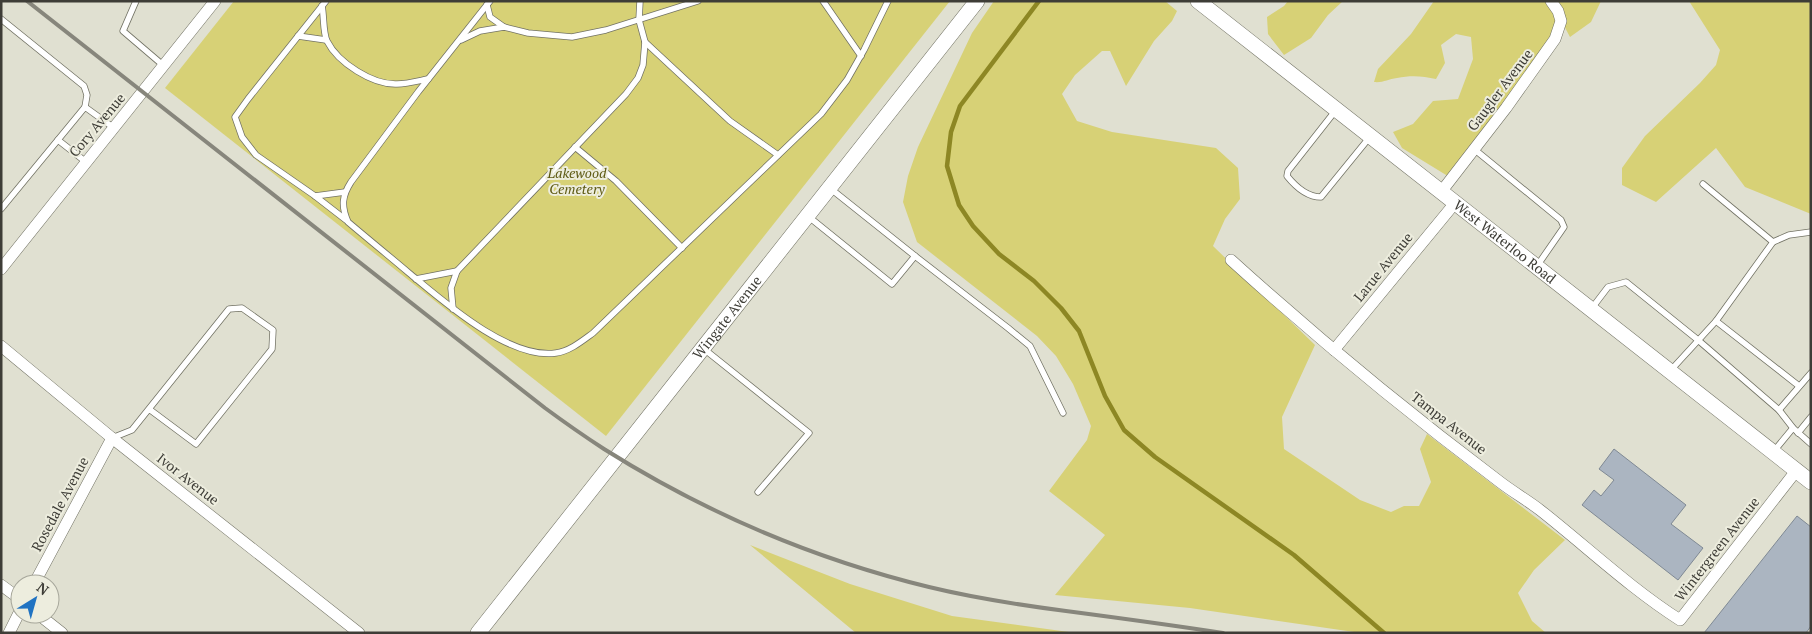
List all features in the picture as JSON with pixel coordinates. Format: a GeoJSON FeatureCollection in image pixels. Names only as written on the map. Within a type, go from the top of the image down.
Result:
{"type":"FeatureCollection","features":[{"type":"Feature","properties":{"kind":"street","name":"Cory Avenue"},"geometry":{"type":"LineString","coordinates":[[2,264],[215,1]]}},
{"type":"Feature","properties":{"kind":"street","name":"Wingate Avenue"},"geometry":{"type":"LineString","coordinates":[[478,633],[977,1]]}},
{"type":"Feature","properties":{"kind":"street","name":"West Waterloo Road"},"geometry":{"type":"LineString","coordinates":[[1198,1],[1811,482]]}},
{"type":"Feature","properties":{"kind":"street","name":"Gaugler Avenue"},"geometry":{"type":"LineString","coordinates":[[1441,192],[1556,39],[1561,21],[1558,11],[1551,1]]}},
{"type":"Feature","properties":{"kind":"street","name":"Larue Avenue"},"geometry":{"type":"LineString","coordinates":[[1334,350],[1455,203]]}},
{"type":"Feature","properties":{"kind":"street","name":"Tampa Avenue"},"geometry":{"type":"LineString","coordinates":[[1231,260],[1334,350],[1500,482],[1560,526],[1654,603]]}},
{"type":"Feature","properties":{"kind":"street","name":"Ivor Avenue"},"geometry":{"type":"LineString","coordinates":[[1,346],[112,438],[359,633]]}},
{"type":"Feature","properties":{"kind":"street","name":"Rosedale Avenue"},"geometry":{"type":"LineString","coordinates":[[39,574],[112,438]]}},
{"type":"Feature","properties":{"kind":"street","name":"Wintergreen Avenue"},"geometry":{"type":"LineString","coordinates":[[1654,603],[1680,620],[1796,472]]}},
{"type":"Feature","properties":{"kind":"street"},"geometry":{"type":"LineString","coordinates":[[51,624],[62,633]]}},
{"type":"Feature","properties":{"kind":"lane"},"geometry":{"type":"LineString","coordinates":[[136,1],[123,31],[164,66]]}},
{"type":"Feature","properties":{"kind":"lane"},"geometry":{"type":"LineString","coordinates":[[453,309],[450,288],[457,271],[626,94],[638,78],[643,64],[645,42],[639,20],[640,1]]}},
{"type":"Feature","properties":{"kind":"lane"},"geometry":{"type":"LineString","coordinates":[[488,3],[490,17],[504,27],[528,33],[572,37],[606,30],[698,1]]}},
{"type":"Feature","properties":{"kind":"lane"},"geometry":{"type":"LineString","coordinates":[[823,1],[861,56]]}},
{"type":"Feature","properties":{"kind":"lane"},"geometry":{"type":"LineString","coordinates":[[324,4],[235,117],[242,136],[256,155],[315,196],[453,309],[499,340],[530,351],[556,353],[574,346],[593,333],[821,114],[847,80],[888,1]]}},
{"type":"Feature","properties":{"kind":"lane"},"geometry":{"type":"LineString","coordinates":[[348,222],[343,210],[345,192],[428,79],[488,3]]}},
{"type":"Feature","properties":{"kind":"lane"},"geometry":{"type":"LineString","coordinates":[[324,4],[326,40],[337,54],[355,70],[377,82],[398,84],[428,79]]}},
{"type":"Feature","properties":{"kind":"lane"},"geometry":{"type":"LineString","coordinates":[[1,20],[84,86],[87,95],[85,107],[1,208]]}},
{"type":"Feature","properties":{"kind":"lane"},"geometry":{"type":"LineString","coordinates":[[458,42],[480,31],[504,27]]}},
{"type":"Feature","properties":{"kind":"lane"},"geometry":{"type":"LineString","coordinates":[[298,36],[326,40]]}},
{"type":"Feature","properties":{"kind":"lane"},"geometry":{"type":"LineString","coordinates":[[645,42],[730,120],[778,156]]}},
{"type":"Feature","properties":{"kind":"lane"},"geometry":{"type":"LineString","coordinates":[[85,107],[114,128]]}},
{"type":"Feature","properties":{"kind":"lane"},"geometry":{"type":"LineString","coordinates":[[1336,110],[1288,171],[1287,176],[1294,185],[1313,197],[1321,197],[1371,136]]}},
{"type":"Feature","properties":{"kind":"lane"},"geometry":{"type":"LineString","coordinates":[[58,140],[86,162]]}},
{"type":"Feature","properties":{"kind":"lane"},"geometry":{"type":"LineString","coordinates":[[575,147],[616,181],[682,248]]}},
{"type":"Feature","properties":{"kind":"lane"},"geometry":{"type":"LineString","coordinates":[[1474,149],[1561,220],[1564,227],[1560,235],[1536,267]]}},
{"type":"Feature","properties":{"kind":"lane"},"geometry":{"type":"LineString","coordinates":[[1703,184],[1773,242]]}},
{"type":"Feature","properties":{"kind":"lane"},"geometry":{"type":"LineString","coordinates":[[829,187],[1030,346],[1064,413]]}},
{"type":"Feature","properties":{"kind":"lane"},"geometry":{"type":"LineString","coordinates":[[315,196],[345,192]]}},
{"type":"Feature","properties":{"kind":"lane"},"geometry":{"type":"LineString","coordinates":[[807,216],[892,284],[914,256]]}},
{"type":"Feature","properties":{"kind":"lane"},"geometry":{"type":"LineString","coordinates":[[1669,372],[1716,321],[1773,242],[1789,235],[1811,232]]}},
{"type":"Feature","properties":{"kind":"lane"},"geometry":{"type":"LineString","coordinates":[[416,278],[457,271]]}},
{"type":"Feature","properties":{"kind":"lane"},"geometry":{"type":"LineString","coordinates":[[1591,310],[1608,287],[1626,282],[1698,340],[1779,410],[1792,428],[1811,444]]}},
{"type":"Feature","properties":{"kind":"lane"},"geometry":{"type":"LineString","coordinates":[[112,438],[132,430],[149,408],[229,309],[242,308],[273,330],[272,349],[196,444],[149,408]]}},
{"type":"Feature","properties":{"kind":"lane"},"geometry":{"type":"LineString","coordinates":[[1716,321],[1799,386]]}},
{"type":"Feature","properties":{"kind":"lane"},"geometry":{"type":"LineString","coordinates":[[703,348],[809,433],[758,492]]}},
{"type":"Feature","properties":{"kind":"lane"},"geometry":{"type":"LineString","coordinates":[[1779,410],[1811,373]]}},
{"type":"Feature","properties":{"kind":"lane"},"geometry":{"type":"LineString","coordinates":[[1798,433],[1811,417]]}},
{"type":"Feature","properties":{"kind":"lane"},"geometry":{"type":"LineString","coordinates":[[1772,452],[1792,428]]}},
{"type":"Feature","properties":{"kind":"green space","name":"Lakewood Cemetery"},"geometry":{"type":"Polygon","coordinates":[[[234,1],[950,1],[606,436],[165,88],[234,1]]]}},
{"type":"Feature","properties":{"kind":"green space"},"geometry":{"type":"Polygon","coordinates":[[[994,1],[1165,1],[1177,11],[1172,21],[1154,41],[1126,86],[1110,51],[1102,51],[1075,75],[1062,94],[1077,121],[1112,132],[1216,148],[1238,168],[1240,199],[1225,219],[1213,246],[1315,345],[1282,417],[1284,449],[1360,500],[1391,512],[1404,506],[1419,506],[1431,482],[1420,449],[1427,434],[1565,540],[1534,570],[1518,593],[1532,621],[1546,633],[1361,633],[1190,608],[1055,595],[1105,535],[1049,491],[1087,440],[1091,426],[1073,384],[1056,356],[1037,336],[917,242],[903,202],[908,176],[918,147],[972,33],[994,1]]]}},
{"type":"Feature","properties":{"kind":"green space"},"geometry":{"type":"Polygon","coordinates":[[[1288,1],[1343,1],[1328,15],[1311,38],[1284,55],[1268,34],[1267,17],[1284,6],[1288,1]]]}},
{"type":"Feature","properties":{"kind":"green space"},"geometry":{"type":"Polygon","coordinates":[[[1434,1],[1601,1],[1591,22],[1570,37],[1562,22],[1451,178],[1402,148],[1393,132],[1413,124],[1433,101],[1458,99],[1473,59],[1471,37],[1456,34],[1441,45],[1445,63],[1436,79],[1412,76],[1374,82],[1378,69],[1411,34],[1434,1]]]}},
{"type":"Feature","properties":{"kind":"green space"},"geometry":{"type":"Polygon","coordinates":[[[1689,1],[1811,1],[1811,214],[1745,187],[1716,148],[1656,202],[1622,185],[1622,168],[1645,136],[1716,65],[1720,50],[1689,1]]]}},
{"type":"Feature","properties":{"kind":"green space"},"geometry":{"type":"Polygon","coordinates":[[[750,545],[850,584],[952,616],[1076,633],[856,633],[750,545]]]}},
{"type":"Feature","properties":{"kind":"building"},"geometry":{"type":"Polygon","coordinates":[[[1614,449],[1686,505],[1671,524],[1703,548],[1678,580],[1582,505],[1594,490],[1601,496],[1614,480],[1599,469],[1614,449]]]}},
{"type":"Feature","properties":{"kind":"building"},"geometry":{"type":"Polygon","coordinates":[[[1797,516],[1811,527],[1811,626],[1806,633],[1704,633],[1797,516]]]}},
{"type":"Feature","properties":{"kind":"waterway"},"geometry":{"type":"LineString","coordinates":[[1039,1],[960,106],[951,132],[947,166],[959,205],[973,226],[999,254],[1034,281],[1061,308],[1079,331],[1105,396],[1124,430],[1155,457],[1294,555],[1384,633]]}},
{"type":"Feature","properties":{"kind":"railway"},"geometry":{"type":"LineString","coordinates":[[27,1],[545,408],[604,449],[681,493],[720,513],[802,548],[886,576],[963,595],[1014,604],[1223,633]]}}]}
